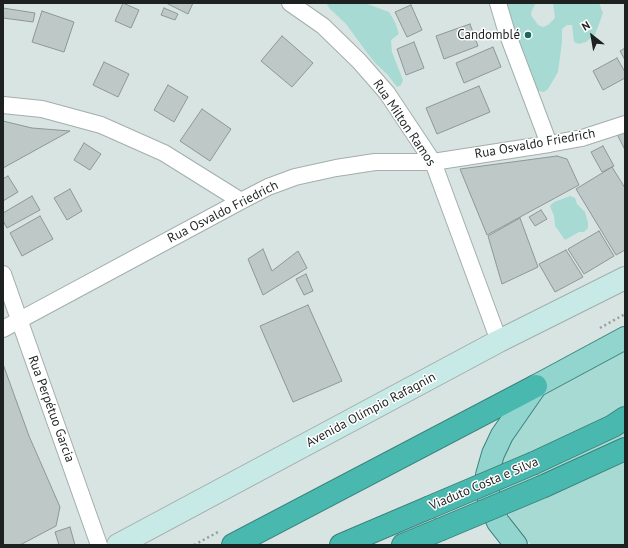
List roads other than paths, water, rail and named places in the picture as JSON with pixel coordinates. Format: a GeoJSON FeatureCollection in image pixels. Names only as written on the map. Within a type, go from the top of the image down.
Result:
{"type":"FeatureCollection","features":[{"type":"Feature","properties":{"kind":"highway"},"geometry":{"type":"LineString","coordinates":[[233,545],[536,386]]}},
{"type":"Feature","properties":{"kind":"highway","name":"Viaduto Costa e Silva"},"geometry":{"type":"LineString","coordinates":[[341,545],[534,463],[613,426],[625,418]]}},
{"type":"Feature","properties":{"kind":"highway","name":"Viaduto Costa e Silva"},"geometry":{"type":"LineString","coordinates":[[403,545],[544,486],[625,449]]}},
{"type":"Feature","properties":{"kind":"main road"},"geometry":{"type":"LineString","coordinates":[[516,545],[498,522],[489,502],[488,475],[493,454],[502,435],[536,386],[625,338]]}},
{"type":"Feature","properties":{"kind":"street","name":"Rua Milton Ramos"},"geometry":{"type":"LineString","coordinates":[[290,3],[323,26],[359,61],[387,93],[433,162],[499,341]]}},
{"type":"Feature","properties":{"kind":"street"},"geometry":{"type":"LineString","coordinates":[[498,3],[506,30],[549,144]]}},
{"type":"Feature","properties":{"kind":"street"},"geometry":{"type":"LineString","coordinates":[[3,105],[42,109],[101,124],[164,153],[241,201]]}},
{"type":"Feature","properties":{"kind":"street","name":"Rua Osvaldo Friedrich"},"geometry":{"type":"LineString","coordinates":[[3,329],[241,201],[268,187],[295,177],[336,168],[375,162],[433,162],[549,144],[582,138],[625,124]]}},
{"type":"Feature","properties":{"kind":"street","name":"Rua Perpétuo Garcia"},"geometry":{"type":"LineString","coordinates":[[3,274],[99,545]]}},
{"type":"Feature","properties":{"kind":"street","name":"Avenida Olímpio Rafagnin"},"geometry":{"type":"LineString","coordinates":[[118,545],[499,341],[625,278]]}},
{"type":"Feature","properties":{"kind":"place","name":"Candomblé"},"geometry":{"type":"Point","coordinates":[528,35]}}]}
